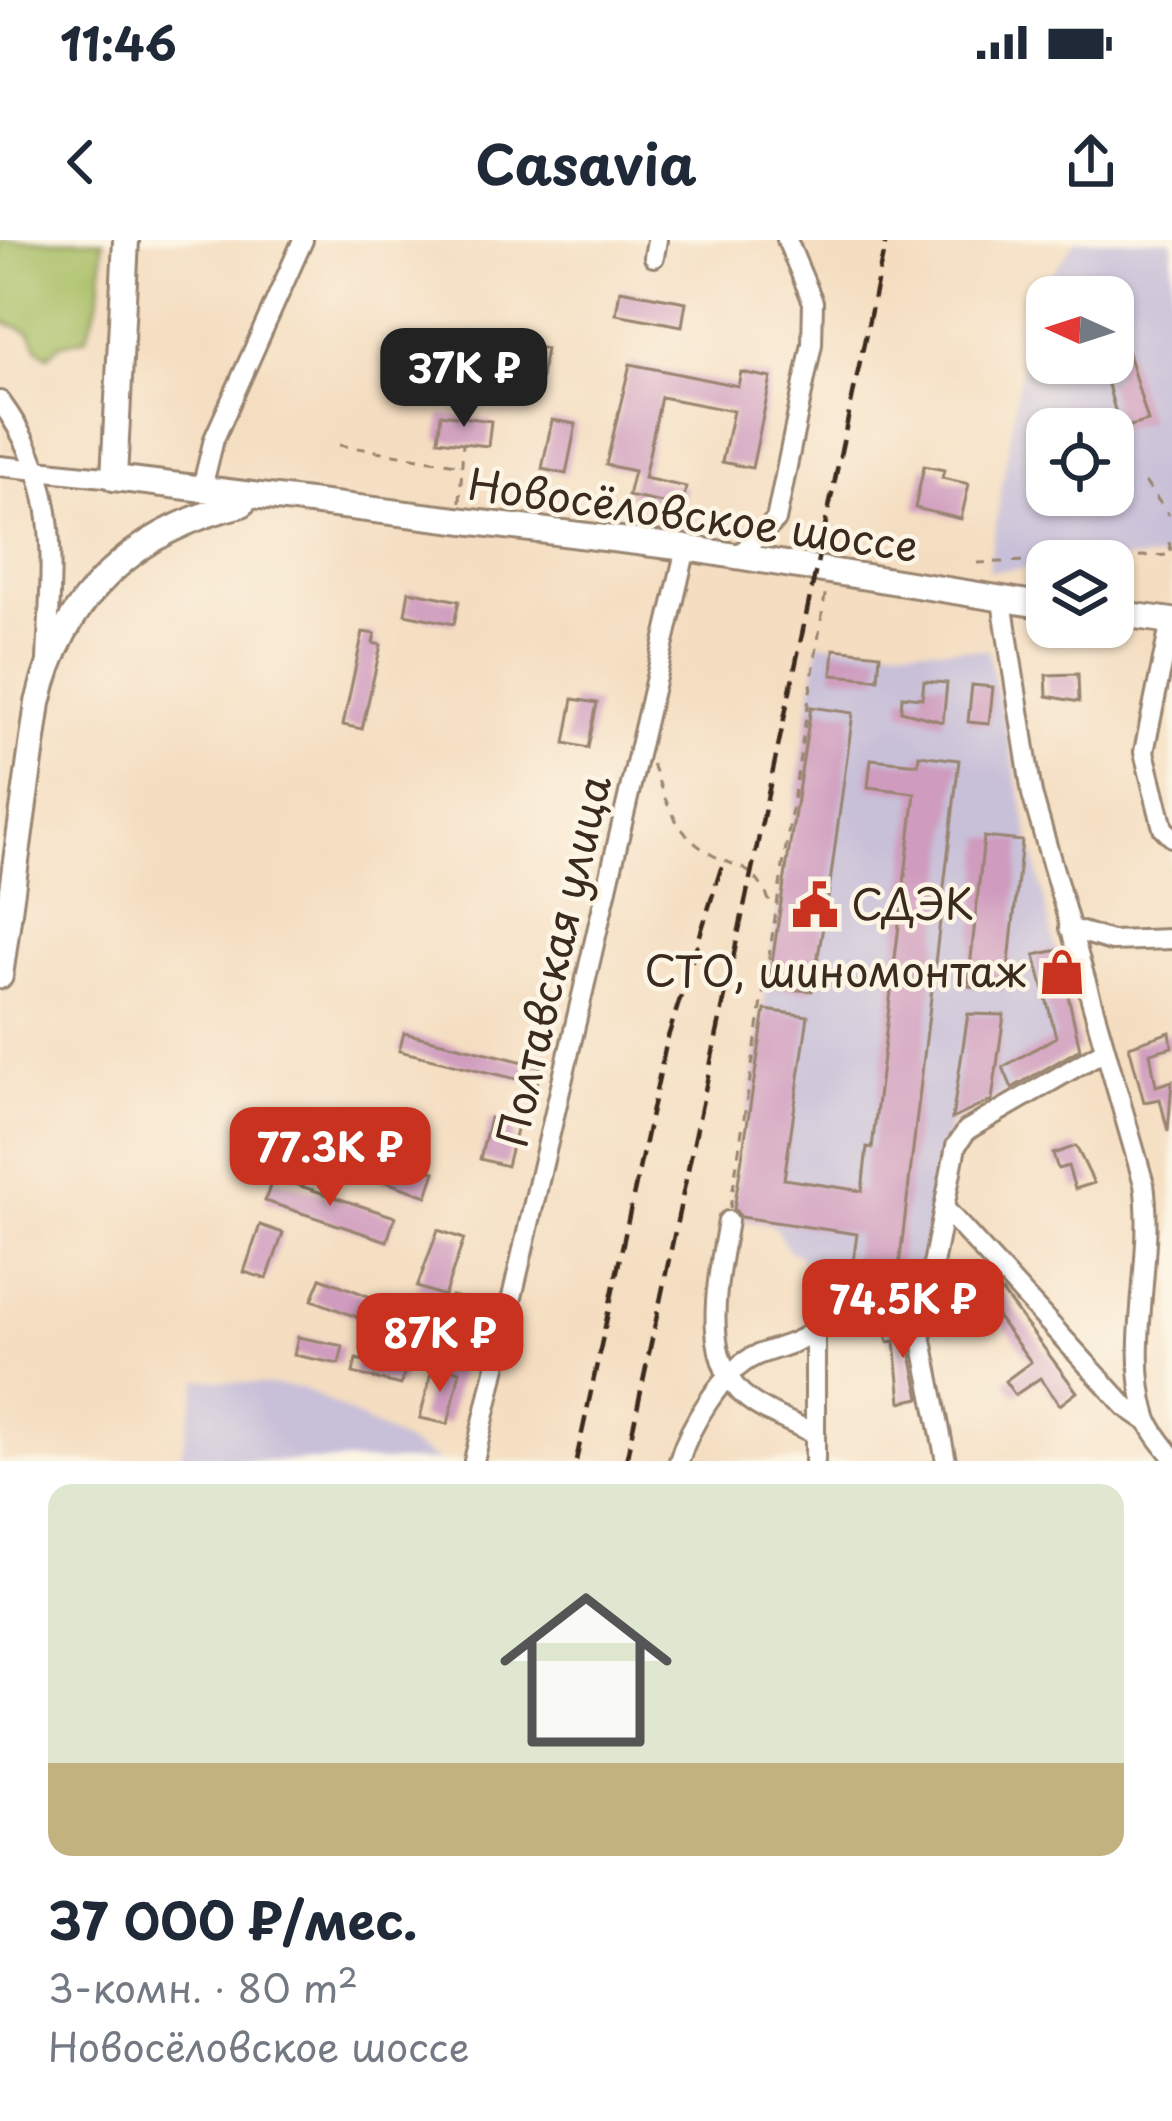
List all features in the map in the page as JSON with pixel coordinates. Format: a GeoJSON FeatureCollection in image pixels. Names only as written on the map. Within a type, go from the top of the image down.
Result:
{"type":"FeatureCollection","features":[{"type":"Feature","properties":{"kind":"main road"},"geometry":{"type":"LineString","coordinates":[[114,478],[126,240]]}},
{"type":"Feature","properties":{"kind":"main road","name":"Новосёловское шоссе"},"geometry":{"type":"LineString","coordinates":[[114,478],[686,548],[1026,604]]}},
{"type":"Feature","properties":{"kind":"main road"},"geometry":{"type":"LineString","coordinates":[[0,976],[10,822],[47,660],[69,617],[134,549],[188,518],[262,499]]}},
{"type":"Feature","properties":{"kind":"main road"},"geometry":{"type":"LineString","coordinates":[[1134,616],[1172,621]]}},
{"type":"Feature","properties":{"kind":"street"},"geometry":{"type":"LineString","coordinates":[[201,492],[214,439],[302,240]]}},
{"type":"Feature","properties":{"kind":"street"},"geometry":{"type":"LineString","coordinates":[[738,556],[776,520],[812,344],[813,302],[788,240]]}},
{"type":"Feature","properties":{"kind":"street"},"geometry":{"type":"LineString","coordinates":[[0,400],[42,471],[52,544],[47,660]]}},
{"type":"Feature","properties":{"kind":"street"},"geometry":{"type":"LineString","coordinates":[[2,470],[114,478]]}},
{"type":"Feature","properties":{"kind":"street","name":"Полтавская улица"},"geometry":{"type":"LineString","coordinates":[[474,1461],[686,548]]}},
{"type":"Feature","properties":{"kind":"street"},"geometry":{"type":"LineString","coordinates":[[1002,601],[1033,794],[1149,1221],[1141,1365],[1148,1422]]}},
{"type":"Feature","properties":{"kind":"street"},"geometry":{"type":"LineString","coordinates":[[1172,621],[1144,752],[1163,828],[1172,837]]}},
{"type":"Feature","properties":{"kind":"street"},"geometry":{"type":"LineString","coordinates":[[1069,928],[1112,940],[1172,939]]}},
{"type":"Feature","properties":{"kind":"street"},"geometry":{"type":"LineString","coordinates":[[1078,964],[1097,945],[1112,940]]}},
{"type":"Feature","properties":{"kind":"street"},"geometry":{"type":"LineString","coordinates":[[679,1461],[694,1427],[744,1362],[797,1342],[826,1311],[913,1295],[930,1280],[956,1147],[967,1130],[1105,1050]]}},
{"type":"Feature","properties":{"kind":"street"},"geometry":{"type":"LineString","coordinates":[[946,1210],[1126,1407],[1148,1422],[1172,1456]]}},
{"type":"Feature","properties":{"kind":"street"},"geometry":{"type":"LineString","coordinates":[[728,1222],[713,1324],[729,1377],[747,1398],[815,1434]]}},
{"type":"Feature","properties":{"kind":"street"},"geometry":{"type":"LineString","coordinates":[[913,1295],[946,1461]]}},
{"type":"Feature","properties":{"kind":"street"},"geometry":{"type":"LineString","coordinates":[[814,1329],[815,1461]]}},
{"type":"Feature","properties":{"kind":"street"},"geometry":{"type":"LineString","coordinates":[[1108,1384],[1141,1365]]}},
{"type":"Feature","properties":{"kind":"path"},"geometry":{"type":"LineString","coordinates":[[459,510],[463,443]]}},
{"type":"Feature","properties":{"kind":"path"},"geometry":{"type":"LineString","coordinates":[[339,445],[462,465]]}},
{"type":"Feature","properties":{"kind":"path"},"geometry":{"type":"LineString","coordinates":[[1145,482],[1170,513]]}},
{"type":"Feature","properties":{"kind":"path"},"geometry":{"type":"LineString","coordinates":[[1170,513],[1172,502]]}},
{"type":"Feature","properties":{"kind":"path"},"geometry":{"type":"LineString","coordinates":[[977,563],[1171,555],[1169,542]]}},
{"type":"Feature","properties":{"kind":"path"},"geometry":{"type":"LineString","coordinates":[[728,1222],[773,910],[830,571]]}},
{"type":"Feature","properties":{"kind":"path"},"geometry":{"type":"LineString","coordinates":[[643,740],[677,824],[715,856],[753,872],[773,910]]}},
{"type":"Feature","properties":{"kind":"shaded area"},"geometry":{"type":"Polygon","coordinates":[[[1076,240],[1172,240],[1172,558],[1134,559],[1134,540],[1026,540],[1026,568],[988,571],[1026,338],[1026,384],[1134,384],[1134,276],[1050,276],[1076,240]]]}},
{"type":"Feature","properties":{"kind":"shaded area"},"geometry":{"type":"Polygon","coordinates":[[[819,643],[988,650],[1078,1050],[949,1125],[931,1253],[912,1281],[882,1278],[880,1287],[802,1273],[802,1257],[789,1251],[773,1225],[731,1218],[819,643]]]}},
{"type":"Feature","properties":{"kind":"shaded area"},"geometry":{"type":"Polygon","coordinates":[[[199,1379],[303,1388],[440,1461],[179,1461],[199,1379]]]}},
{"type":"Feature","properties":{"kind":"green space"},"geometry":{"type":"Polygon","coordinates":[[[0,240],[103,240],[100,296],[86,338],[61,344],[48,356],[38,349],[30,332],[0,320],[0,240]]]}},
{"type":"Feature","properties":{"kind":"building"},"geometry":{"type":"Polygon","coordinates":[[[620,290],[686,302],[682,326],[616,314],[620,290]]]}},
{"type":"Feature","properties":{"kind":"building"},"geometry":{"type":"Polygon","coordinates":[[[521,344],[546,349],[539,389],[514,385],[521,344]]]}},
{"type":"Feature","properties":{"kind":"building"},"geometry":{"type":"Polygon","coordinates":[[[630,364],[738,386],[741,372],[771,378],[752,468],[722,462],[733,411],[661,397],[644,478],[686,487],[682,507],[628,496],[634,471],[606,465],[630,364]]]}},
{"type":"Feature","properties":{"kind":"building"},"geometry":{"type":"Polygon","coordinates":[[[1134,374],[1148,421],[1134,425],[1134,408],[1114,408],[1108,384],[1134,384],[1134,374]]]}},
{"type":"Feature","properties":{"kind":"building"},"geometry":{"type":"Polygon","coordinates":[[[441,414],[491,421],[488,446],[438,440],[441,414]]]}},
{"type":"Feature","properties":{"kind":"building"},"geometry":{"type":"Polygon","coordinates":[[[552,420],[576,424],[566,474],[542,469],[552,420]]]}},
{"type":"Feature","properties":{"kind":"building"},"geometry":{"type":"Polygon","coordinates":[[[924,466],[944,470],[942,478],[969,484],[961,519],[915,508],[924,466]]]}},
{"type":"Feature","properties":{"kind":"building"},"geometry":{"type":"Polygon","coordinates":[[[409,591],[459,601],[454,624],[405,614],[409,591]]]}},
{"type":"Feature","properties":{"kind":"building"},"geometry":{"type":"Polygon","coordinates":[[[363,632],[375,634],[373,643],[381,645],[362,729],[343,725],[363,632]]]}},
{"type":"Feature","properties":{"kind":"building"},"geometry":{"type":"Polygon","coordinates":[[[834,649],[880,654],[878,679],[832,675],[834,649]]]}},
{"type":"Feature","properties":{"kind":"building"},"geometry":{"type":"Polygon","coordinates":[[[1078,674],[1079,702],[1047,696],[1046,675],[1078,674]]]}},
{"type":"Feature","properties":{"kind":"building"},"geometry":{"type":"Polygon","coordinates":[[[924,681],[947,683],[943,722],[901,711],[902,696],[922,698],[924,681]]]}},
{"type":"Feature","properties":{"kind":"building"},"geometry":{"type":"Polygon","coordinates":[[[972,685],[993,687],[989,724],[968,722],[972,685]]]}},
{"type":"Feature","properties":{"kind":"building"},"geometry":{"type":"Polygon","coordinates":[[[573,699],[597,703],[588,748],[565,743],[573,699]]]}},
{"type":"Feature","properties":{"kind":"building"},"geometry":{"type":"Polygon","coordinates":[[[811,707],[853,713],[828,898],[812,991],[768,988],[811,707]]]}},
{"type":"Feature","properties":{"kind":"building"},"geometry":{"type":"Polygon","coordinates":[[[919,755],[959,760],[898,1276],[880,1274],[879,1282],[869,1281],[870,1273],[852,1271],[857,1234],[741,1217],[734,1209],[765,1010],[808,1016],[784,1179],[862,1191],[867,1147],[872,1148],[915,793],[868,787],[871,759],[918,764],[919,755]]]}},
{"type":"Feature","properties":{"kind":"building"},"geometry":{"type":"Polygon","coordinates":[[[984,837],[1022,841],[1006,990],[968,986],[984,837]]]}},
{"type":"Feature","properties":{"kind":"building"},"geometry":{"type":"Polygon","coordinates":[[[1058,950],[1080,1049],[1012,1088],[1003,1067],[1056,1037],[1035,955],[1058,950]]]}},
{"type":"Feature","properties":{"kind":"building"},"geometry":{"type":"Polygon","coordinates":[[[968,1014],[1004,1015],[992,1100],[952,1119],[968,1014]]]}},
{"type":"Feature","properties":{"kind":"building"},"geometry":{"type":"Polygon","coordinates":[[[1170,1032],[1172,1047],[1150,1053],[1156,1086],[1172,1081],[1168,1132],[1160,1099],[1144,1102],[1129,1046],[1170,1032]]]}},
{"type":"Feature","properties":{"kind":"building"},"geometry":{"type":"Polygon","coordinates":[[[404,1033],[541,1066],[537,1084],[399,1051],[404,1033]]]}},
{"type":"Feature","properties":{"kind":"building"},"geometry":{"type":"Polygon","coordinates":[[[490,1118],[517,1125],[507,1166],[480,1159],[490,1118]]]}},
{"type":"Feature","properties":{"kind":"building"},"geometry":{"type":"Polygon","coordinates":[[[1076,1146],[1094,1183],[1075,1189],[1068,1166],[1058,1169],[1053,1154],[1076,1146]]]}},
{"type":"Feature","properties":{"kind":"building"},"geometry":{"type":"Polygon","coordinates":[[[385,1156],[435,1172],[427,1196],[377,1179],[385,1156]]]}},
{"type":"Feature","properties":{"kind":"building"},"geometry":{"type":"Polygon","coordinates":[[[273,1177],[395,1217],[387,1241],[265,1201],[273,1177]]]}},
{"type":"Feature","properties":{"kind":"building"},"geometry":{"type":"Polygon","coordinates":[[[260,1225],[283,1233],[267,1279],[244,1272],[260,1225]]]}},
{"type":"Feature","properties":{"kind":"building"},"geometry":{"type":"Polygon","coordinates":[[[438,1230],[464,1239],[444,1296],[417,1287],[438,1230]]]}},
{"type":"Feature","properties":{"kind":"building"},"geometry":{"type":"Polygon","coordinates":[[[321,1278],[371,1297],[362,1319],[312,1300],[321,1278]]]}},
{"type":"Feature","properties":{"kind":"building"},"geometry":{"type":"Polygon","coordinates":[[[1002,1292],[1077,1392],[1060,1405],[1040,1378],[1015,1395],[1005,1381],[1031,1362],[987,1303],[1002,1292]]]}},
{"type":"Feature","properties":{"kind":"building"},"geometry":{"type":"Polygon","coordinates":[[[451,1296],[475,1301],[466,1342],[442,1336],[451,1296]]]}},
{"type":"Feature","properties":{"kind":"building"},"geometry":{"type":"Polygon","coordinates":[[[904,1321],[920,1398],[901,1402],[895,1341],[888,1342],[884,1324],[904,1321]]]}},
{"type":"Feature","properties":{"kind":"building"},"geometry":{"type":"Polygon","coordinates":[[[298,1337],[343,1346],[339,1364],[294,1355],[298,1337]]]}},
{"type":"Feature","properties":{"kind":"building"},"geometry":{"type":"Polygon","coordinates":[[[356,1359],[405,1371],[401,1385],[353,1373],[356,1359]]]}},
{"type":"Feature","properties":{"kind":"building"},"geometry":{"type":"Polygon","coordinates":[[[433,1365],[460,1371],[448,1424],[420,1418],[433,1365]]]}},
{"type":"Feature","properties":{"kind":"railway"},"geometry":{"type":"LineString","coordinates":[[626,1461],[886,240]]}},
{"type":"Feature","properties":{"kind":"railway"},"geometry":{"type":"LineString","coordinates":[[576,1461],[667,1040],[724,859]]}},
{"type":"Feature","properties":{"kind":"place","name":"СДЭК"},"geometry":{"type":"Point","coordinates":[815,905]}},
{"type":"Feature","properties":{"kind":"place","name":"СТО, шиномонтаж"},"geometry":{"type":"Point","coordinates":[1062,972]}}]}
